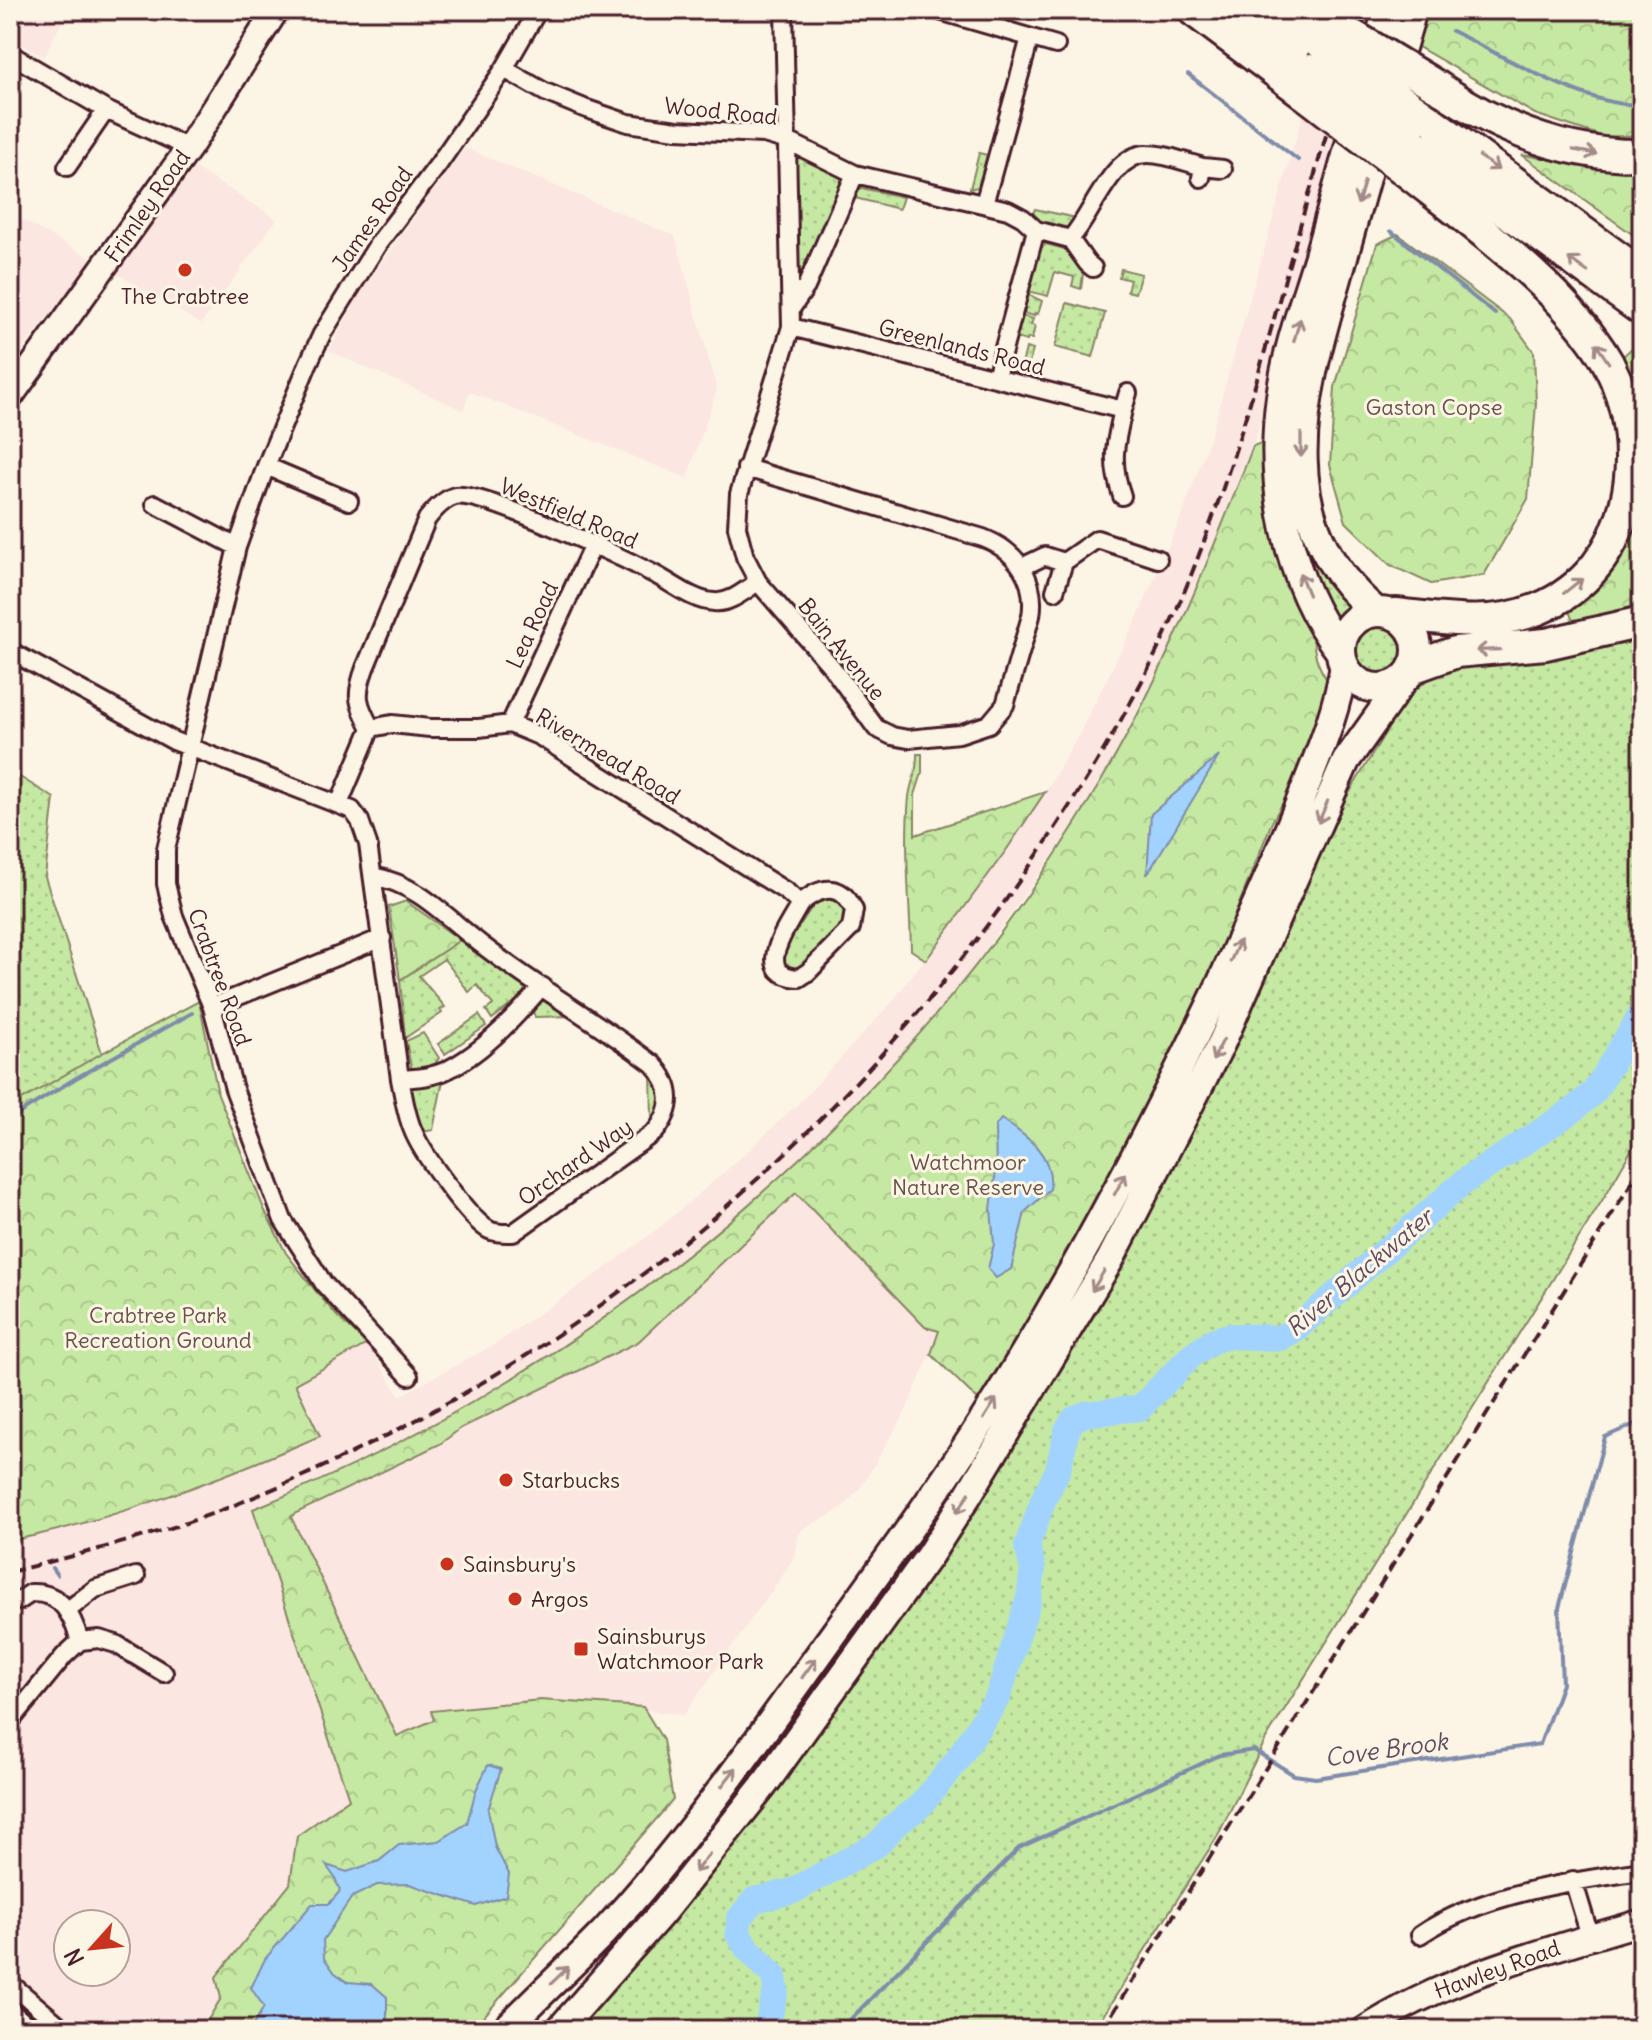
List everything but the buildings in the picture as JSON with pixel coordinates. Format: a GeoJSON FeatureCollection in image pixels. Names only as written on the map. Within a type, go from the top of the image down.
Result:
{"type":"FeatureCollection","features":[{"type":"Feature","properties":{"kind":"highway"},"geometry":{"type":"LineString","coordinates":[[1193,10],[1307,82],[1412,159],[1642,310]]}},
{"type":"Feature","properties":{"kind":"highway"},"geometry":{"type":"LineString","coordinates":[[1222,10],[1307,82]]}},
{"type":"Feature","properties":{"kind":"highway"},"geometry":{"type":"LineString","coordinates":[[1274,10],[1316,22],[1480,112],[1543,141],[1597,154],[1642,155]]}},
{"type":"Feature","properties":{"kind":"highway"},"geometry":{"type":"LineString","coordinates":[[1388,10],[1288,364],[1278,421],[1277,472],[1289,540],[1319,618],[1356,680],[1376,688],[1387,687],[1410,672],[1456,652],[1546,644],[1642,622]]}},
{"type":"Feature","properties":{"kind":"highway"},"geometry":{"type":"LineString","coordinates":[[1410,672],[1418,647],[1415,636],[1403,620],[1385,613],[1345,581],[1318,536],[1303,480],[1301,432],[1317,347],[1412,10]]}},
{"type":"Feature","properties":{"kind":"highway"},"geometry":{"type":"LineString","coordinates":[[1316,22],[1426,118],[1642,275]]}},
{"type":"Feature","properties":{"kind":"highway"},"geometry":{"type":"LineString","coordinates":[[1343,659],[1342,642],[1350,625],[1366,614],[1385,613],[1473,622],[1523,613],[1556,599],[1592,570],[1617,533],[1631,497],[1636,460],[1631,420],[1622,388],[1608,362],[1589,334],[1412,159]]}},
{"type":"Feature","properties":{"kind":"main road","name":"Frimley Road"},"geometry":{"type":"LineString","coordinates":[[10,397],[189,148],[276,10]]}},
{"type":"Feature","properties":{"kind":"main road"},"geometry":{"type":"LineString","coordinates":[[505,2030],[603,1933],[735,1770],[899,1544],[1001,1391],[1105,1213],[1214,997],[1290,826],[1329,728],[1339,695],[1343,659]]}},
{"type":"Feature","properties":{"kind":"main road"},"geometry":{"type":"LineString","coordinates":[[559,2030],[661,1914],[764,1785],[929,1556],[967,1497],[1110,1260],[1222,1042],[1346,761],[1410,672]]}},
{"type":"Feature","properties":{"kind":"main road","name":"Hawley Road"},"geometry":{"type":"LineString","coordinates":[[1364,2030],[1447,1985],[1590,1936],[1642,1922]]}},
{"type":"Feature","properties":{"kind":"street","name":"James Road"},"geometry":{"type":"LineString","coordinates":[[190,747],[237,547],[266,466],[322,334],[378,244],[438,165],[504,69],[538,10]]}},
{"type":"Feature","properties":{"kind":"street","name":"Bain Avenue"},"geometry":{"type":"LineString","coordinates":[[784,10],[791,327],[739,494],[737,527],[745,557],[758,582],[831,666],[876,728],[908,739],[959,734],[989,724],[1005,705],[1032,607],[1030,587],[1022,567]]}},
{"type":"Feature","properties":{"kind":"street"},"geometry":{"type":"LineString","coordinates":[[936,10],[1056,45]]}},
{"type":"Feature","properties":{"kind":"street"},"geometry":{"type":"LineString","coordinates":[[984,204],[1030,38]]}},
{"type":"Feature","properties":{"kind":"street"},"geometry":{"type":"LineString","coordinates":[[10,54],[106,110],[189,148]]}},
{"type":"Feature","properties":{"kind":"street","name":"Wood Road"},"geometry":{"type":"LineString","coordinates":[[504,69],[558,97],[628,123],[677,130],[764,134],[788,141],[855,174],[1008,210],[1036,230],[1070,239]]}},
{"type":"Feature","properties":{"kind":"street"},"geometry":{"type":"LineString","coordinates":[[67,167],[106,110]]}},
{"type":"Feature","properties":{"kind":"street"},"geometry":{"type":"LineString","coordinates":[[1096,272],[1070,239],[1085,221],[1118,166],[1129,159],[1153,154],[1202,172],[1223,169]]}},
{"type":"Feature","properties":{"kind":"street"},"geometry":{"type":"LineString","coordinates":[[791,309],[806,287],[855,174]]}},
{"type":"Feature","properties":{"kind":"street"},"geometry":{"type":"LineString","coordinates":[[996,377],[1036,230]]}},
{"type":"Feature","properties":{"kind":"street","name":"Greenlands Road"},"geometry":{"type":"LineString","coordinates":[[791,327],[1123,410]]}},
{"type":"Feature","properties":{"kind":"street"},"geometry":{"type":"LineString","coordinates":[[1122,496],[1114,475],[1113,453],[1128,393]]}},
{"type":"Feature","properties":{"kind":"street"},"geometry":{"type":"LineString","coordinates":[[266,466],[349,501]]}},
{"type":"Feature","properties":{"kind":"street"},"geometry":{"type":"LineString","coordinates":[[746,468],[983,538],[1002,547],[1022,567],[1045,556],[1064,562]]}},
{"type":"Feature","properties":{"kind":"street","name":"Westfield Road"},"geometry":{"type":"LineString","coordinates":[[371,728],[358,705],[358,687],[427,519],[436,507],[454,496],[473,496],[593,545],[704,600],[725,602],[758,582]]}},
{"type":"Feature","properties":{"kind":"street"},"geometry":{"type":"LineString","coordinates":[[155,504],[237,547]]}},
{"type":"Feature","properties":{"kind":"street"},"geometry":{"type":"LineString","coordinates":[[1055,591],[1064,562],[1097,539],[1158,559]]}},
{"type":"Feature","properties":{"kind":"street","name":"Lea Road"},"geometry":{"type":"LineString","coordinates":[[510,724],[593,545]]}},
{"type":"Feature","properties":{"kind":"street"},"geometry":{"type":"LineString","coordinates":[[10,651],[156,733],[190,747]]}},
{"type":"Feature","properties":{"kind":"street","name":"Rivermead Road"},"geometry":{"type":"LineString","coordinates":[[371,728],[392,724],[430,728],[510,724],[539,736],[787,892],[800,904]]}},
{"type":"Feature","properties":{"kind":"street"},"geometry":{"type":"LineString","coordinates":[[339,804],[371,728]]}},
{"type":"Feature","properties":{"kind":"street","name":"Orchard Way"},"geometry":{"type":"LineString","coordinates":[[190,747],[339,804],[352,810],[360,821],[368,844],[407,1115],[415,1136],[474,1220],[489,1230],[513,1233],[651,1135],[666,1118],[670,1104],[668,1085],[653,1064],[487,949],[417,892],[395,880],[373,876]]}},
{"type":"Feature","properties":{"kind":"street","name":"Crabtree Road"},"geometry":{"type":"LineString","coordinates":[[190,747],[166,849],[166,884],[174,916],[212,1007],[234,1089],[283,1220],[324,1284],[409,1376]]}},
{"type":"Feature","properties":{"kind":"street"},"geometry":{"type":"LineString","coordinates":[[832,889],[844,895],[854,910],[851,928],[799,978],[783,974],[774,959],[776,948],[800,904],[811,894],[832,889]]}},
{"type":"Feature","properties":{"kind":"street"},"geometry":{"type":"LineString","coordinates":[[212,1007],[382,938]]}},
{"type":"Feature","properties":{"kind":"street"},"geometry":{"type":"LineString","coordinates":[[400,1079],[427,1077],[449,1070],[511,1023],[542,986]]}},
{"type":"Feature","properties":{"kind":"street"},"geometry":{"type":"LineString","coordinates":[[68,1610],[95,1589],[136,1576]]}},
{"type":"Feature","properties":{"kind":"street"},"geometry":{"type":"LineString","coordinates":[[19,1601],[31,1593],[52,1596],[68,1610],[80,1641]]}},
{"type":"Feature","properties":{"kind":"street"},"geometry":{"type":"LineString","coordinates":[[10,1722],[80,1641],[99,1639],[116,1644],[164,1673]]}},
{"type":"Feature","properties":{"kind":"street"},"geometry":{"type":"LineString","coordinates":[[1420,1935],[1433,1926],[1485,1905],[1573,1880],[1642,1871]]}},
{"type":"Feature","properties":{"kind":"street","name":"Hawley Road"},"geometry":{"type":"LineString","coordinates":[[1573,1880],[1590,1936]]}},
{"type":"Feature","properties":{"kind":"street"},"geometry":{"type":"LineString","coordinates":[[10,1983],[65,2030]]}},
{"type":"Feature","properties":{"kind":"street"},"geometry":{"type":"LineString","coordinates":[[10,2011],[33,2030]]}},
{"type":"Feature","properties":{"kind":"shaded area"},"geometry":{"type":"Polygon","coordinates":[[[10,10],[68,10],[44,57],[10,37],[10,10]]]}},
{"type":"Feature","properties":{"kind":"shaded area"},"geometry":{"type":"Polygon","coordinates":[[[1340,10],[1378,10],[1373,29],[1340,10]]]}},
{"type":"Feature","properties":{"kind":"shaded area"},"geometry":{"type":"Polygon","coordinates":[[[1303,114],[1341,142],[1253,446],[1208,565],[1172,644],[1101,781],[1064,839],[971,970],[922,1029],[859,1100],[781,1176],[721,1228],[577,1338],[494,1391],[413,1436],[253,1509],[349,1799],[297,1836],[290,1884],[216,1977],[221,1998],[202,2030],[10,2030],[10,1541],[113,1515],[253,1465],[320,1437],[295,1384],[367,1344],[400,1396],[495,1344],[603,1270],[660,1227],[736,1162],[805,1097],[893,1001],[1007,849],[1078,736],[1135,623],[1182,515],[1211,435],[1303,114]]]}},
{"type":"Feature","properties":{"kind":"shaded area"},"geometry":{"type":"Polygon","coordinates":[[[465,148],[675,236],[717,389],[687,478],[470,392],[463,410],[329,351],[365,285],[465,148]]]}},
{"type":"Feature","properties":{"kind":"shaded area"},"geometry":{"type":"Polygon","coordinates":[[[195,168],[277,219],[201,324],[114,272],[195,168]]]}},
{"type":"Feature","properties":{"kind":"shaded area"},"geometry":{"type":"Polygon","coordinates":[[[10,213],[92,259],[10,365],[10,213]]]}},
{"type":"Feature","properties":{"kind":"shaded area"},"geometry":{"type":"Polygon","coordinates":[[[796,1192],[925,1327],[940,1331],[905,1413],[861,1487],[833,1514],[799,1533],[795,1554],[785,1572],[684,1715],[588,1702],[431,1712],[435,1720],[397,1737],[291,1517],[440,1444],[461,1428],[638,1342],[796,1192]]]}},
{"type":"Feature","properties":{"kind":"green space"},"geometry":{"type":"Polygon","coordinates":[[[1427,10],[1642,10],[1642,135],[1604,137],[1535,114],[1415,45],[1427,10]]]}},
{"type":"Feature","properties":{"kind":"green space"},"geometry":{"type":"Polygon","coordinates":[[[979,153],[987,155],[978,187],[970,189],[979,153]]]}},
{"type":"Feature","properties":{"kind":"green space"},"geometry":{"type":"Polygon","coordinates":[[[801,155],[838,173],[844,186],[801,284],[797,281],[794,162],[801,155]]]}},
{"type":"Feature","properties":{"kind":"green space"},"geometry":{"type":"Polygon","coordinates":[[[1522,155],[1642,171],[1642,241],[1522,155]]]}},
{"type":"Feature","properties":{"kind":"green space"},"geometry":{"type":"Polygon","coordinates":[[[861,188],[903,197],[899,209],[851,197],[861,188]]]}},
{"type":"Feature","properties":{"kind":"green space"},"geometry":{"type":"Polygon","coordinates":[[[1035,209],[1076,218],[1070,228],[1044,227],[1032,217],[1035,209]]]}},
{"type":"Feature","properties":{"kind":"green space","name":"Gaston Copse"},"geometry":{"type":"Polygon","coordinates":[[[1398,234],[1510,319],[1534,352],[1536,404],[1528,499],[1484,575],[1431,584],[1390,565],[1346,522],[1330,465],[1335,387],[1377,244],[1398,234]]]}},
{"type":"Feature","properties":{"kind":"green space"},"geometry":{"type":"Polygon","coordinates":[[[1046,244],[1068,250],[1083,274],[1081,289],[1072,286],[1074,277],[1055,272],[1048,296],[1028,291],[1040,249],[1046,244]]]}},
{"type":"Feature","properties":{"kind":"green space"},"geometry":{"type":"Polygon","coordinates":[[[1121,269],[1141,274],[1135,293],[1127,291],[1130,280],[1119,277],[1121,269]]]}},
{"type":"Feature","properties":{"kind":"green space"},"geometry":{"type":"Polygon","coordinates":[[[1027,294],[1042,301],[1038,314],[1034,316],[1022,313],[1027,294]]]}},
{"type":"Feature","properties":{"kind":"green space"},"geometry":{"type":"Polygon","coordinates":[[[1067,303],[1105,313],[1093,357],[1055,347],[1067,303]]]}},
{"type":"Feature","properties":{"kind":"green space"},"geometry":{"type":"Polygon","coordinates":[[[1022,316],[1033,319],[1031,325],[1035,326],[1032,339],[1028,338],[1027,341],[1016,338],[1022,316]]]}},
{"type":"Feature","properties":{"kind":"green space"},"geometry":{"type":"Polygon","coordinates":[[[1633,347],[1642,354],[1642,414],[1621,358],[1633,347]]]}},
{"type":"Feature","properties":{"kind":"green space"},"geometry":{"type":"Polygon","coordinates":[[[1026,348],[1033,350],[1028,366],[1039,369],[1036,380],[1018,376],[1012,371],[1010,362],[1022,365],[1026,348]]]}},
{"type":"Feature","properties":{"kind":"green space","name":"Watchmoor Nature Reserve"},"geometry":{"type":"Polygon","coordinates":[[[1266,441],[1314,626],[1316,657],[1330,684],[1308,758],[1272,822],[1190,1026],[986,1408],[931,1354],[939,1331],[925,1327],[796,1193],[638,1342],[461,1428],[440,1444],[294,1514],[291,1517],[397,1736],[434,1720],[431,1711],[540,1700],[643,1707],[663,1740],[673,1800],[472,2030],[202,2030],[221,1998],[216,1977],[290,1884],[297,1836],[349,1799],[253,1509],[383,1450],[507,1382],[625,1303],[736,1215],[840,1119],[936,1014],[1023,902],[1100,783],[1164,660],[1202,575],[1253,446],[1266,441]]]}},
{"type":"Feature","properties":{"kind":"green space"},"geometry":{"type":"Polygon","coordinates":[[[1293,451],[1323,569],[1349,606],[1332,625],[1296,536],[1293,451]]]}},
{"type":"Feature","properties":{"kind":"green space"},"geometry":{"type":"Polygon","coordinates":[[[1642,490],[1642,610],[1574,625],[1568,607],[1625,540],[1639,508],[1642,490]]]}},
{"type":"Feature","properties":{"kind":"green space"},"geometry":{"type":"Polygon","coordinates":[[[1378,624],[1397,631],[1404,650],[1397,669],[1378,676],[1359,669],[1352,650],[1359,631],[1378,624]]]}},
{"type":"Feature","properties":{"kind":"green space"},"geometry":{"type":"Polygon","coordinates":[[[1642,634],[1642,1131],[1608,1191],[1266,1739],[1217,1837],[1094,2030],[575,2030],[671,1922],[819,1733],[1007,1456],[1139,1231],[1345,800],[1407,696],[1437,673],[1642,634]]]}},
{"type":"Feature","properties":{"kind":"green space"},"geometry":{"type":"Polygon","coordinates":[[[917,754],[922,754],[922,773],[915,795],[915,835],[1045,792],[926,960],[911,950],[908,816],[917,754]]]}},
{"type":"Feature","properties":{"kind":"green space"},"geometry":{"type":"Polygon","coordinates":[[[10,771],[54,798],[45,877],[102,1053],[10,1107],[10,771]]]}},
{"type":"Feature","properties":{"kind":"green space"},"geometry":{"type":"Polygon","coordinates":[[[818,898],[831,899],[840,905],[846,913],[844,926],[803,966],[790,969],[782,964],[781,953],[818,898]]]}},
{"type":"Feature","properties":{"kind":"green space"},"geometry":{"type":"Polygon","coordinates":[[[406,901],[460,940],[400,980],[389,907],[406,901]]]}},
{"type":"Feature","properties":{"kind":"green space"},"geometry":{"type":"Polygon","coordinates":[[[460,940],[531,990],[492,1019],[486,1010],[493,1005],[477,985],[469,992],[444,959],[419,976],[445,1007],[440,1010],[442,1013],[405,1038],[400,980],[460,940]]]}},
{"type":"Feature","properties":{"kind":"green space"},"geometry":{"type":"Polygon","coordinates":[[[546,997],[573,1016],[535,1017],[532,1009],[546,997]]]}},
{"type":"Feature","properties":{"kind":"green space","name":"Crabtree Park Recreation Ground"},"geometry":{"type":"Polygon","coordinates":[[[199,1001],[218,1094],[264,1209],[286,1253],[337,1316],[367,1344],[295,1384],[320,1436],[168,1496],[90,1521],[10,1541],[10,1107],[199,1001]]]}},
{"type":"Feature","properties":{"kind":"green space"},"geometry":{"type":"Polygon","coordinates":[[[479,1015],[486,1026],[445,1054],[438,1044],[479,1015]]]}},
{"type":"Feature","properties":{"kind":"green space"},"geometry":{"type":"Polygon","coordinates":[[[423,1033],[439,1058],[435,1064],[412,1072],[406,1041],[423,1033]]]}},
{"type":"Feature","properties":{"kind":"green space"},"geometry":{"type":"Polygon","coordinates":[[[651,1071],[661,1096],[652,1120],[651,1071]]]}},
{"type":"Feature","properties":{"kind":"green space"},"geometry":{"type":"Polygon","coordinates":[[[444,1075],[433,1130],[422,1132],[408,1082],[444,1075]]]}},
{"type":"Feature","properties":{"kind":"water"},"geometry":{"type":"Polygon","coordinates":[[[1219,756],[1147,875],[1151,814],[1219,756]]]}},
{"type":"Feature","properties":{"kind":"water"},"geometry":{"type":"Polygon","coordinates":[[[1001,1119],[1037,1147],[1048,1166],[1050,1189],[1025,1212],[1011,1269],[996,1278],[988,1269],[994,1244],[991,1209],[996,1171],[995,1127],[1001,1119]]]}},
{"type":"Feature","properties":{"kind":"water"},"geometry":{"type":"Polygon","coordinates":[[[488,1765],[501,1769],[488,1810],[495,1847],[509,1874],[506,1896],[476,1906],[409,1884],[377,1885],[352,1897],[323,1940],[324,1958],[335,1973],[348,1982],[372,1984],[387,1997],[387,2017],[381,2030],[248,2030],[264,2007],[251,1988],[265,1959],[312,1904],[329,1904],[340,1891],[326,1865],[347,1872],[379,1861],[399,1845],[439,1841],[467,1823],[476,1790],[488,1765]]]}},
{"type":"Feature","properties":{"kind":"waterway"},"geometry":{"type":"LineString","coordinates":[[1452,31],[1573,90],[1622,104],[1642,104]]}},
{"type":"Feature","properties":{"kind":"waterway"},"geometry":{"type":"LineString","coordinates":[[1188,74],[1298,160]]}},
{"type":"Feature","properties":{"kind":"waterway"},"geometry":{"type":"LineString","coordinates":[[1391,231],[1495,314]]}},
{"type":"Feature","properties":{"kind":"waterway"},"geometry":{"type":"LineString","coordinates":[[10,1119],[192,1013]]}},
{"type":"Feature","properties":{"kind":"waterway","name":"River Blackwater"},"geometry":{"type":"LineString","coordinates":[[766,2030],[776,1990],[774,1976],[738,1934],[739,1919],[754,1900],[793,1891],[878,1844],[896,1824],[920,1806],[956,1762],[998,1697],[1029,1598],[1033,1569],[1027,1546],[1058,1470],[1067,1430],[1074,1419],[1085,1414],[1140,1408],[1193,1354],[1214,1340],[1229,1336],[1280,1338],[1296,1329],[1465,1181],[1572,1111],[1594,1092],[1642,1013]]}},
{"type":"Feature","properties":{"kind":"waterway","name":"Cove Brook"},"geometry":{"type":"LineString","coordinates":[[840,2030],[1019,1848],[1220,1755],[1254,1750],[1294,1775],[1316,1778],[1540,1744],[1562,1684],[1559,1608],[1605,1437],[1642,1421]]}},
{"type":"Feature","properties":{"kind":"waterway"},"geometry":{"type":"LineString","coordinates":[[52,1568],[57,1575]]}},
{"type":"Feature","properties":{"kind":"railway"},"geometry":{"type":"LineString","coordinates":[[10,1572],[156,1532],[242,1502],[359,1449],[471,1389],[577,1322],[678,1247],[773,1165],[862,1076],[945,980],[1022,877],[1090,773],[1168,628],[1214,513],[1240,434],[1362,10]]}},
{"type":"Feature","properties":{"kind":"railway"},"geometry":{"type":"LineString","coordinates":[[1102,2030],[1642,1166]]}},
{"type":"Feature","properties":{"kind":"place","name":"The Crabtree"},"geometry":{"type":"Point","coordinates":[185,270]}},
{"type":"Feature","properties":{"kind":"place","name":"Starbucks"},"geometry":{"type":"Point","coordinates":[506,1480]}},
{"type":"Feature","properties":{"kind":"place","name":"Sainsbury's"},"geometry":{"type":"Point","coordinates":[447,1564]}},
{"type":"Feature","properties":{"kind":"place","name":"Argos"},"geometry":{"type":"Point","coordinates":[515,1599]}},
{"type":"Feature","properties":{"kind":"place","name":"Sainsburys Watchmoor Park"},"geometry":{"type":"Point","coordinates":[581,1649]}}]}
